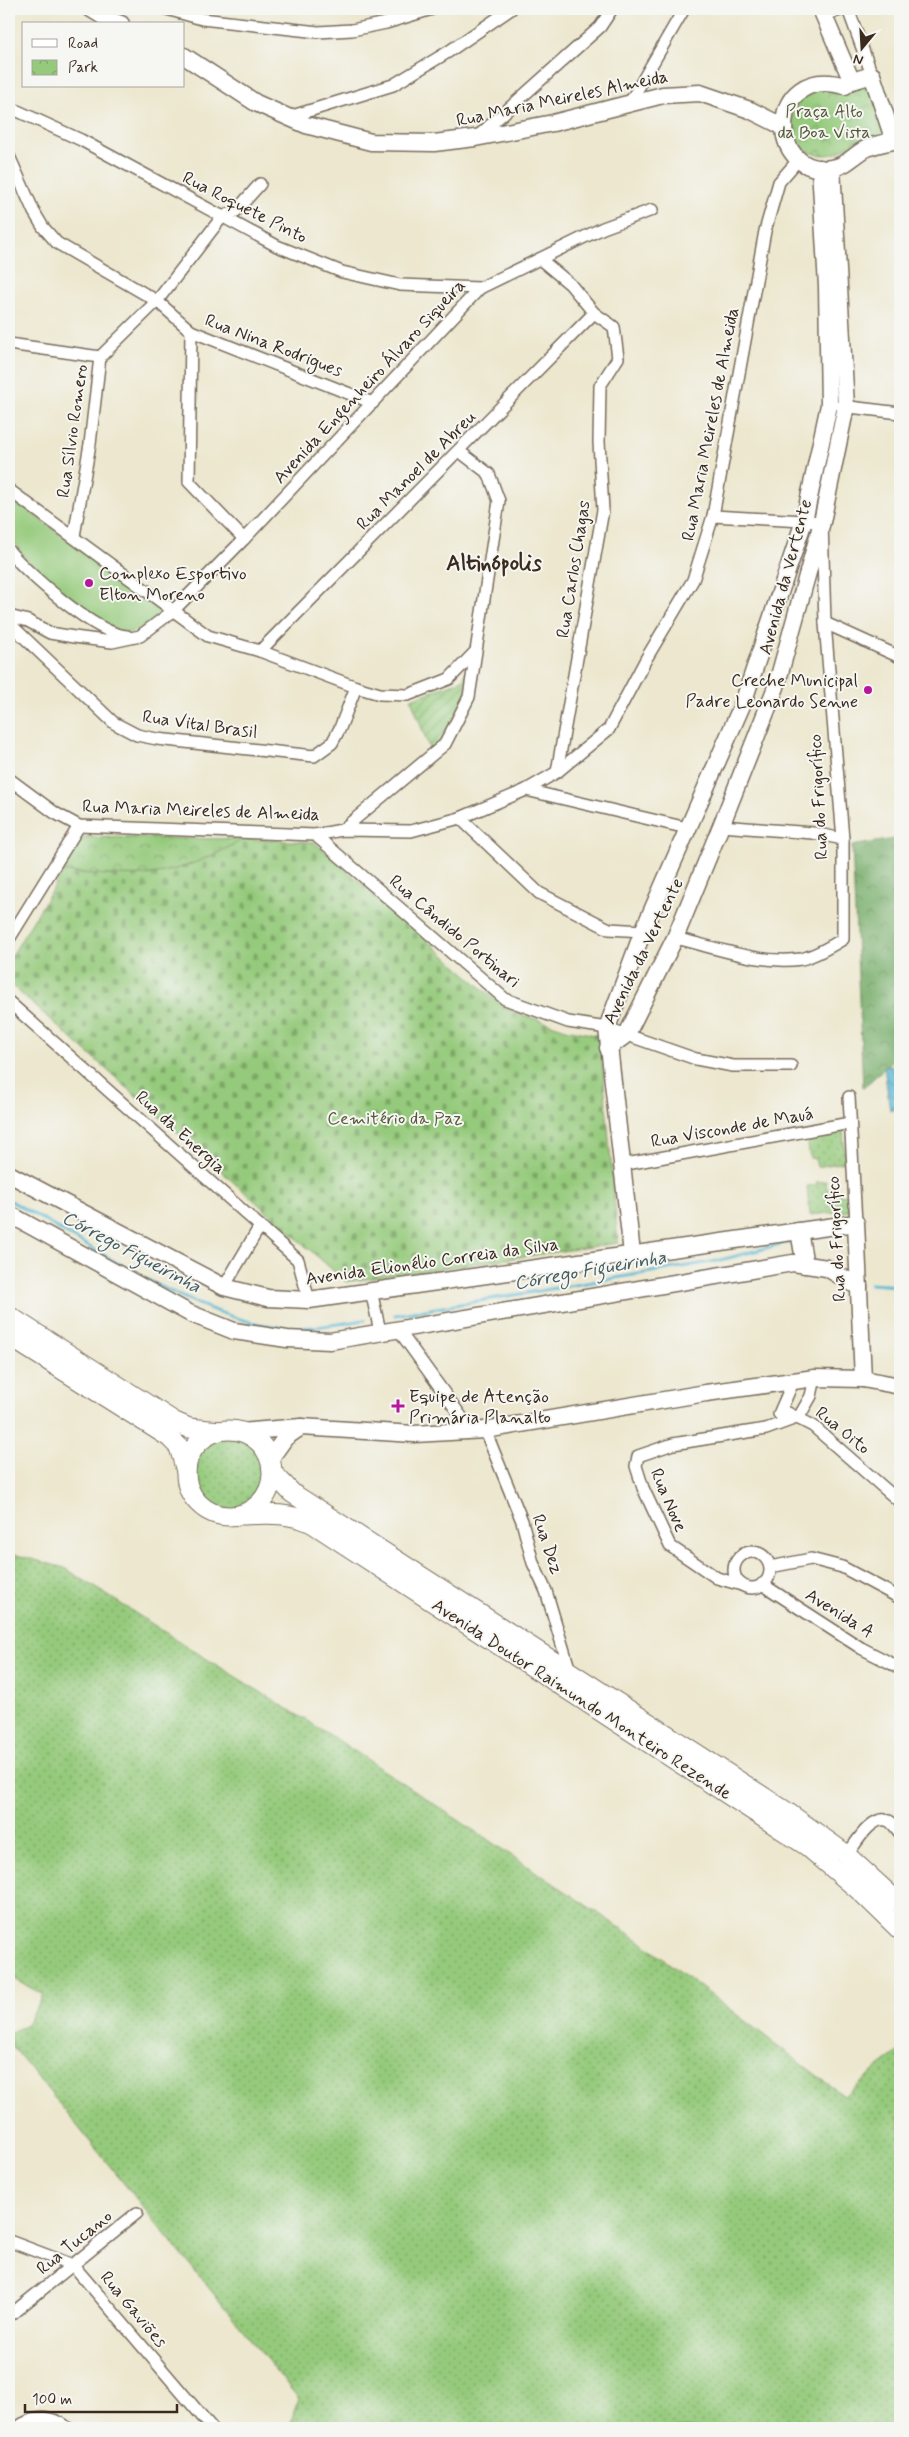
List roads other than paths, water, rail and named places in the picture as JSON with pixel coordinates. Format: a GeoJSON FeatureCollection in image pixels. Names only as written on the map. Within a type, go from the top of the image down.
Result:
{"type":"FeatureCollection","features":[{"type":"Feature","properties":{"kind":"main road"},"geometry":{"type":"LineString","coordinates":[[9,1316],[176,1422],[189,1428],[204,1431],[233,1431]]}},
{"type":"Feature","properties":{"kind":"main road","name":"Avenida Doutor Raimundo Monteiro Rezende"},"geometry":{"type":"LineString","coordinates":[[9,1336],[169,1437],[179,1447],[192,1495],[201,1506],[213,1513],[228,1516],[277,1514],[296,1516],[312,1523],[807,1846],[861,1892],[900,1930]]}},
{"type":"Feature","properties":{"kind":"main road"},"geometry":{"type":"LineString","coordinates":[[187,1481],[188,1463],[196,1446],[209,1435],[233,1431]]}},
{"type":"Feature","properties":{"kind":"main road","name":"Avenida Doutor Raimundo Monteiro Rezende"},"geometry":{"type":"LineString","coordinates":[[233,1431],[258,1442],[271,1466],[292,1493],[787,1812],[847,1855],[900,1904]]}},
{"type":"Feature","properties":{"kind":"main road"},"geometry":{"type":"LineString","coordinates":[[242,1515],[262,1501],[269,1490],[271,1466]]}},
{"type":"Feature","properties":{"kind":"street"},"geometry":{"type":"LineString","coordinates":[[91,9],[115,22]]}},
{"type":"Feature","properties":{"kind":"street"},"geometry":{"type":"LineString","coordinates":[[167,9],[202,19],[318,32],[352,30],[386,23],[432,9]]}},
{"type":"Feature","properties":{"kind":"street"},"geometry":{"type":"LineString","coordinates":[[289,117],[393,85],[448,52],[510,9]]}},
{"type":"Feature","properties":{"kind":"street"},"geometry":{"type":"LineString","coordinates":[[475,138],[600,26],[612,9]]}},
{"type":"Feature","properties":{"kind":"street"},"geometry":{"type":"LineString","coordinates":[[629,104],[684,9]]}},
{"type":"Feature","properties":{"kind":"street"},"geometry":{"type":"LineString","coordinates":[[843,9],[823,12],[850,77],[849,82]]}},
{"type":"Feature","properties":{"kind":"street"},"geometry":{"type":"LineString","coordinates":[[848,9],[897,140],[872,146],[860,151],[848,162],[826,168],[799,159],[788,144],[782,126],[784,112],[791,98],[802,88],[816,83],[830,82],[845,86],[849,82],[872,75]]}},
{"type":"Feature","properties":{"kind":"street","name":"Rua Maria Meireles Almeida"},"geometry":{"type":"LineString","coordinates":[[185,57],[256,103],[306,125],[371,142],[434,143],[475,138],[554,124],[663,95],[700,93],[750,110],[782,126]]}},
{"type":"Feature","properties":{"kind":"street","name":"Rua Roquete Pinto"},"geometry":{"type":"LineString","coordinates":[[9,107],[81,140],[277,246],[342,272],[400,286],[480,288]]}},
{"type":"Feature","properties":{"kind":"street","name":"Rua Nina Rodrigues"},"geometry":{"type":"LineString","coordinates":[[9,156],[34,212],[52,238],[157,301],[191,331],[373,403]]}},
{"type":"Feature","properties":{"kind":"street","name":"Rua Maria Meireles de Almeida"},"geometry":{"type":"LineString","coordinates":[[9,779],[55,813],[79,826],[315,835],[342,830],[411,831],[460,818],[526,790],[557,772],[609,729],[646,659],[693,580],[713,516],[765,231],[780,182],[799,159]]}},
{"type":"Feature","properties":{"kind":"street","name":"Avenida da Vertente"},"geometry":{"type":"LineString","coordinates":[[632,1254],[607,1028],[643,931],[743,703],[804,521],[829,405],[826,168]]}},
{"type":"Feature","properties":{"kind":"street","name":"Avenida da Vertente"},"geometry":{"type":"LineString","coordinates":[[608,1048],[627,1034],[675,938],[721,826],[776,687],[822,522],[846,406],[826,168]]}},
{"type":"Feature","properties":{"kind":"street","name":"Rua Sílvio Romero"},"geometry":{"type":"LineString","coordinates":[[74,536],[90,444],[100,357],[157,301],[222,217],[236,211],[260,184]]}},
{"type":"Feature","properties":{"kind":"street","name":"Avenida Engenheiro Álvaro Siqueira"},"geometry":{"type":"LineString","coordinates":[[140,636],[173,611],[244,539],[480,288],[603,228],[652,210]]}},
{"type":"Feature","properties":{"kind":"street","name":"Rua Carlos Chagas"},"geometry":{"type":"LineString","coordinates":[[540,259],[570,284],[594,313],[614,328],[618,358],[600,386],[599,442],[603,510],[557,772]]}},
{"type":"Feature","properties":{"kind":"street","name":"Rua Manoel de Abreu"},"geometry":{"type":"LineString","coordinates":[[260,651],[459,452],[594,313]]}},
{"type":"Feature","properties":{"kind":"street"},"geometry":{"type":"LineString","coordinates":[[191,331],[188,482],[244,539]]}},
{"type":"Feature","properties":{"kind":"street"},"geometry":{"type":"LineString","coordinates":[[9,344],[100,357]]}},
{"type":"Feature","properties":{"kind":"street"},"geometry":{"type":"LineString","coordinates":[[829,405],[900,413]]}},
{"type":"Feature","properties":{"kind":"street"},"geometry":{"type":"LineString","coordinates":[[342,830],[446,744],[469,697],[499,501],[489,474],[459,452]]}},
{"type":"Feature","properties":{"kind":"street"},"geometry":{"type":"LineString","coordinates":[[9,490],[208,636],[260,651],[356,687],[380,694],[408,695],[449,679],[475,652]]}},
{"type":"Feature","properties":{"kind":"street"},"geometry":{"type":"LineString","coordinates":[[713,516],[822,522]]}},
{"type":"Feature","properties":{"kind":"street","name":"Rua do Frigorífico"},"geometry":{"type":"LineString","coordinates":[[675,938],[770,960],[802,959],[829,948],[842,939],[843,838],[825,623],[822,522]]}},
{"type":"Feature","properties":{"kind":"street"},"geometry":{"type":"LineString","coordinates":[[9,551],[64,603],[116,636],[140,636]]}},
{"type":"Feature","properties":{"kind":"street"},"geometry":{"type":"LineString","coordinates":[[9,616],[28,621],[50,633],[74,637],[112,642],[140,636]]}},
{"type":"Feature","properties":{"kind":"street","name":"Rua Vital Brasil"},"geometry":{"type":"LineString","coordinates":[[9,623],[114,722],[137,735],[157,739],[314,756],[332,743],[356,687]]}},
{"type":"Feature","properties":{"kind":"street"},"geometry":{"type":"LineString","coordinates":[[825,623],[900,657]]}},
{"type":"Feature","properties":{"kind":"street"},"geometry":{"type":"LineString","coordinates":[[526,790],[687,828]]}},
{"type":"Feature","properties":{"kind":"street"},"geometry":{"type":"LineString","coordinates":[[460,818],[538,893],[609,928],[643,931]]}},
{"type":"Feature","properties":{"kind":"street"},"geometry":{"type":"LineString","coordinates":[[9,939],[79,826]]}},
{"type":"Feature","properties":{"kind":"street"},"geometry":{"type":"LineString","coordinates":[[721,826],[813,833],[843,838]]}},
{"type":"Feature","properties":{"kind":"street","name":"Rua Cândido Portinari"},"geometry":{"type":"LineString","coordinates":[[315,835],[505,999],[568,1022],[607,1028],[627,1034],[696,1059],[733,1066],[791,1066]]}},
{"type":"Feature","properties":{"kind":"street","name":"Rua da Energia"},"geometry":{"type":"LineString","coordinates":[[9,1002],[298,1260],[309,1300]]}},
{"type":"Feature","properties":{"kind":"street","name":"Rua do Frigorífico"},"geometry":{"type":"LineString","coordinates":[[850,1097],[863,1379]]}},
{"type":"Feature","properties":{"kind":"street","name":"Rua Visconde de Mauá"},"geometry":{"type":"LineString","coordinates":[[621,1165],[850,1123]]}},
{"type":"Feature","properties":{"kind":"street","name":"Avenida Elionélio Correia da Silva"},"geometry":{"type":"LineString","coordinates":[[9,1174],[224,1288],[268,1298],[309,1300],[856,1223]]}},
{"type":"Feature","properties":{"kind":"street"},"geometry":{"type":"LineString","coordinates":[[9,1214],[189,1313],[234,1332],[287,1339],[330,1341],[793,1263],[827,1268],[859,1287]]}},
{"type":"Feature","properties":{"kind":"street"},"geometry":{"type":"LineString","coordinates":[[224,1288],[260,1226]]}},
{"type":"Feature","properties":{"kind":"street"},"geometry":{"type":"LineString","coordinates":[[799,1231],[804,1265]]}},
{"type":"Feature","properties":{"kind":"street"},"geometry":{"type":"LineString","coordinates":[[371,1291],[388,1330],[478,1430]]}},
{"type":"Feature","properties":{"kind":"street"},"geometry":{"type":"LineString","coordinates":[[799,1417],[810,1396],[815,1378]]}},
{"type":"Feature","properties":{"kind":"street"},"geometry":{"type":"LineString","coordinates":[[233,1431],[301,1428],[414,1434],[478,1430],[706,1393],[815,1378],[863,1379],[900,1386]]}},
{"type":"Feature","properties":{"kind":"street"},"geometry":{"type":"LineString","coordinates":[[766,1429],[782,1410],[793,1382]]}},
{"type":"Feature","properties":{"kind":"street","name":"Rua Oito"},"geometry":{"type":"LineString","coordinates":[[782,1410],[799,1417],[813,1426],[900,1502]]}},
{"type":"Feature","properties":{"kind":"street","name":"Rua Nove"},"geometry":{"type":"LineString","coordinates":[[742,1585],[717,1578],[670,1546],[643,1488],[636,1466],[638,1456],[673,1444],[766,1429],[799,1417]]}},
{"type":"Feature","properties":{"kind":"street"},"geometry":{"type":"LineString","coordinates":[[271,1466],[285,1438],[301,1428]]}},
{"type":"Feature","properties":{"kind":"street","name":"Rua Dez"},"geometry":{"type":"LineString","coordinates":[[478,1430],[522,1521],[533,1562],[546,1591],[570,1671]]}},
{"type":"Feature","properties":{"kind":"street"},"geometry":{"type":"LineString","coordinates":[[753,1552],[759,1553],[768,1562],[770,1567],[768,1577],[762,1584],[752,1588],[742,1585],[735,1576],[734,1564],[742,1555],[753,1552]]}},
{"type":"Feature","properties":{"kind":"street"},"geometry":{"type":"LineString","coordinates":[[770,1567],[811,1560],[842,1567],[900,1598]]}},
{"type":"Feature","properties":{"kind":"street","name":"Avenida A"},"geometry":{"type":"LineString","coordinates":[[762,1584],[861,1648],[900,1668]]}},
{"type":"Feature","properties":{"kind":"street"},"geometry":{"type":"LineString","coordinates":[[847,1855],[870,1825],[879,1820],[888,1821],[900,1833]]}},
{"type":"Feature","properties":{"kind":"street","name":"Rua Tucano"},"geometry":{"type":"LineString","coordinates":[[9,2316],[137,2213]]}},
{"type":"Feature","properties":{"kind":"street","name":"Rua Gaviões"},"geometry":{"type":"LineString","coordinates":[[9,2241],[73,2265],[212,2428]]}},
{"type":"Feature","properties":{"kind":"street"},"geometry":{"type":"LineString","coordinates":[[17,2428],[36,2418],[49,2418],[68,2428]]}},
{"type":"Feature","properties":{"kind":"water"},"geometry":{"type":"Polygon","coordinates":[[[900,1065],[900,1109],[890,1110],[884,1067],[900,1065]]]}},
{"type":"Feature","properties":{"kind":"waterway","name":"Córrego Figueirinha"},"geometry":{"type":"LineString","coordinates":[[9,1200],[140,1276],[210,1309],[245,1320],[289,1328],[333,1325],[365,1320]]}},
{"type":"Feature","properties":{"kind":"waterway","name":"Córrego Figueirinha"},"geometry":{"type":"LineString","coordinates":[[395,1315],[717,1261],[789,1242]]}},
{"type":"Feature","properties":{"kind":"waterway","name":"Córrego Figueirinha"},"geometry":{"type":"LineString","coordinates":[[870,1284],[900,1286]]}},
{"type":"Feature","properties":{"kind":"place","name":"Complexo Esportivo Elton Moreno"},"geometry":{"type":"Point","coordinates":[89,583]}},
{"type":"Feature","properties":{"kind":"place","name":"Creche Municipal Padre Leonardo Senne"},"geometry":{"type":"Point","coordinates":[868,690]}},
{"type":"Feature","properties":{"kind":"place","name":"Equipe de Atenção Primária Planalto"},"geometry":{"type":"Point","coordinates":[398,1406]}},
{"type":"Feature","properties":{"kind":"district","name":"Altinópolis"},"geometry":{"type":"Point","coordinates":[494,562]}},
{"type":"Feature","properties":{"kind":"park label","name":"Praça Alto da Boa Vista"},"geometry":{"type":"Point","coordinates":[824,121]}},
{"type":"Feature","properties":{"kind":"park label","name":"Cemitério da Paz"},"geometry":{"type":"Point","coordinates":[395,1118]}}]}
